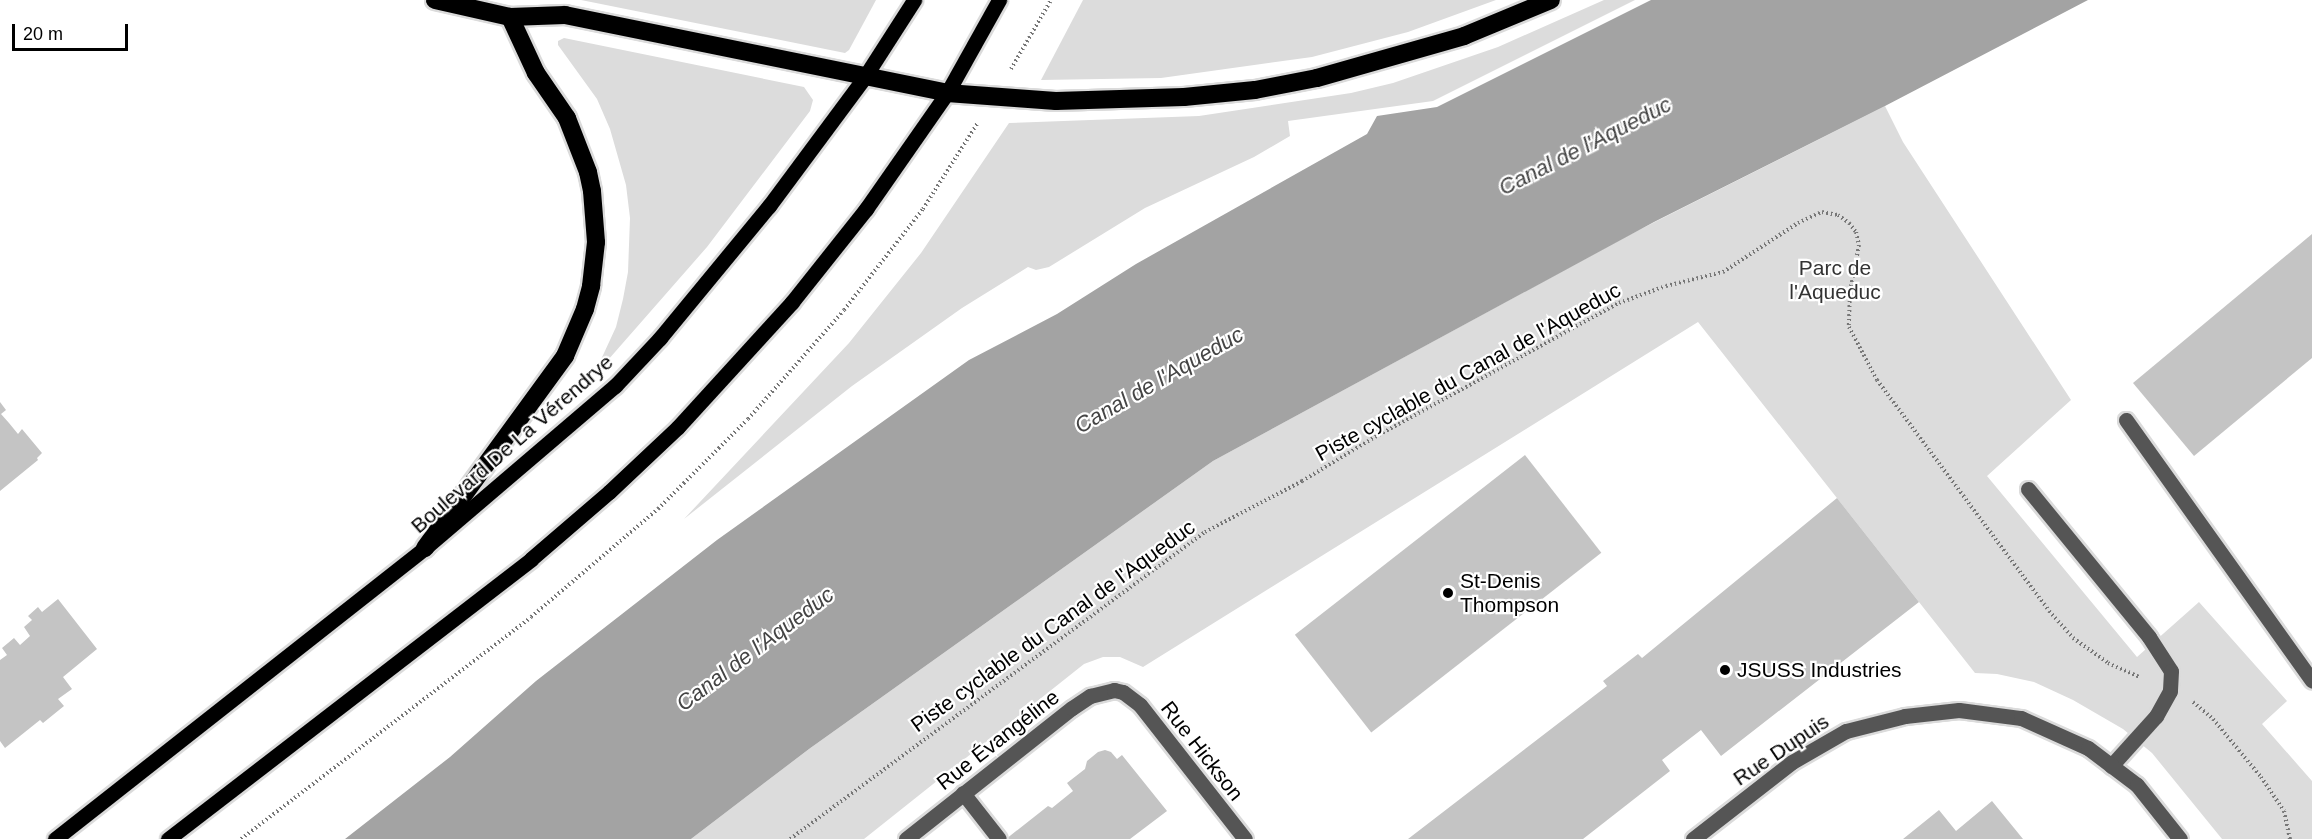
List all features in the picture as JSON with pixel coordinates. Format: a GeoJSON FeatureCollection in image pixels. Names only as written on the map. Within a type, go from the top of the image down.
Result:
{"type":"FeatureCollection","features":[{"type":"Feature","properties":{"kind":"highway"},"geometry":{"type":"LineString","coordinates":[[435,0],[510,17],[566,15],[946,93],[1002,99],[1112,101],[1255,90],[1317,78],[1464,36],[1551,0]]}},
{"type":"Feature","properties":{"kind":"highway"},"geometry":{"type":"LineString","coordinates":[[425,548],[565,356],[585,309],[591,286],[596,242],[593,199],[588,172],[567,118],[536,73],[510,17]]}},
{"type":"Feature","properties":{"kind":"main road","name":"Boulevard De La Vérendrye"},"geometry":{"type":"LineString","coordinates":[[55,839],[425,548],[615,386],[652,346],[755,224],[864,78],[914,0]]}},
{"type":"Feature","properties":{"kind":"main road"},"geometry":{"type":"LineString","coordinates":[[168,839],[531,559],[640,463],[725,378],[798,295],[892,174],[946,93],[999,0]]}},
{"type":"Feature","properties":{"kind":"street"},"geometry":{"type":"LineString","coordinates":[[2126,420],[2312,681]]}},
{"type":"Feature","properties":{"kind":"street"},"geometry":{"type":"LineString","coordinates":[[2028,489],[2149,637],[2171,671],[2170,691],[2156,716],[2111,766]]}},
{"type":"Feature","properties":{"kind":"street","name":"Rue Évangéline"},"geometry":{"type":"LineString","coordinates":[[906,839],[1081,702],[1104,690],[1123,692]]}},
{"type":"Feature","properties":{"kind":"street","name":"Rue Hickson"},"geometry":{"type":"LineString","coordinates":[[1123,692],[1140,705],[1245,839]]}},
{"type":"Feature","properties":{"kind":"street","name":"Rue Dupuis"},"geometry":{"type":"LineString","coordinates":[[1693,839],[1801,757],[1846,731],[1905,716],[1959,710],[2021,718],[2088,748],[2137,785],[2181,839]]}},
{"type":"Feature","properties":{"kind":"street"},"geometry":{"type":"LineString","coordinates":[[963,793],[999,839]]}},
{"type":"Feature","properties":{"kind":"path"},"geometry":{"type":"LineString","coordinates":[[1028,42],[1052,0]]}},
{"type":"Feature","properties":{"kind":"path","name":"Piste cyclable du Canal de l'Aqueduc"},"geometry":{"type":"LineString","coordinates":[[790,839],[1205,532],[1302,481],[1375,437],[1619,303],[1666,286],[1723,272],[1798,223],[1822,212],[1838,215],[1856,232],[1859,245],[1850,292],[1849,327],[1876,380],[2049,611],[2073,638],[2108,663],[2195,703],[2213,720],[2261,777],[2284,812],[2290,839]]}},
{"type":"Feature","properties":{"kind":"green space"},"geometry":{"type":"Polygon","coordinates":[[[581,0],[876,0],[849,50],[845,53],[581,0]]]}},
{"type":"Feature","properties":{"kind":"green space"},"geometry":{"type":"Polygon","coordinates":[[[1083,0],[1496,0],[1408,32],[1312,57],[1161,78],[1041,80],[1083,0]]]}},
{"type":"Feature","properties":{"kind":"green space"},"geometry":{"type":"Polygon","coordinates":[[[1604,0],[1635,0],[1433,101],[1288,121],[1290,136],[1254,157],[1145,208],[1049,267],[1036,270],[1028,267],[962,308],[852,386],[684,519],[849,343],[921,253],[1009,123],[1199,116],[1351,93],[1393,83],[1498,47],[1604,0]]]}},
{"type":"Feature","properties":{"kind":"green space"},"geometry":{"type":"Polygon","coordinates":[[[564,38],[804,87],[813,100],[810,111],[707,247],[601,368],[598,366],[616,327],[623,299],[628,272],[630,218],[626,185],[610,129],[597,99],[558,45],[558,41],[564,38]]]}},
{"type":"Feature","properties":{"kind":"green space","name":"Parc de l'Aqueduc"},"geometry":{"type":"Polygon","coordinates":[[[1885,106],[1903,142],[2071,400],[1987,476],[2137,657],[2199,602],[2287,701],[2262,724],[2312,781],[2312,839],[2222,839],[2152,753],[2123,729],[2073,700],[2034,682],[1997,674],[1975,673],[1698,322],[1143,667],[1120,657],[1103,657],[1084,664],[864,839],[691,839],[809,749],[1213,461],[1629,235],[1885,106]]]}},
{"type":"Feature","properties":{"kind":"water","name":"Canal de l'Aqueduc"},"geometry":{"type":"Polygon","coordinates":[[[1651,0],[2088,0],[1885,106],[1654,222],[1213,461],[809,749],[691,839],[345,839],[450,757],[536,681],[717,540],[969,360],[1057,314],[1136,264],[1367,134],[1377,116],[1437,107],[1651,0]]]}},
{"type":"Feature","properties":{"kind":"building"},"geometry":{"type":"Polygon","coordinates":[[[2312,234],[2312,358],[2194,456],[2133,383],[2312,234]]]}},
{"type":"Feature","properties":{"kind":"building"},"geometry":{"type":"Polygon","coordinates":[[[0,402],[6,410],[1,414],[18,434],[22,429],[42,453],[37,458],[38,460],[0,491],[0,402]]]}},
{"type":"Feature","properties":{"kind":"building","name":"St-Denis Thompson"},"geometry":{"type":"Polygon","coordinates":[[[1525,455],[1601,553],[1371,732],[1295,635],[1525,455]]]}},
{"type":"Feature","properties":{"kind":"building","name":"JSUSS Industries"},"geometry":{"type":"Polygon","coordinates":[[[1837,498],[1919,602],[1721,756],[1701,730],[1662,760],[1670,771],[1583,839],[1408,839],[1607,686],[1603,681],[1638,654],[1642,658],[1837,498]]]}},
{"type":"Feature","properties":{"kind":"building"},"geometry":{"type":"Polygon","coordinates":[[[58,599],[97,649],[63,677],[72,689],[58,699],[64,706],[43,723],[40,720],[5,748],[0,741],[0,660],[7,655],[2,648],[14,638],[20,645],[30,636],[24,627],[32,620],[28,616],[38,607],[42,612],[58,599]]]}},
{"type":"Feature","properties":{"kind":"building"},"geometry":{"type":"Polygon","coordinates":[[[1105,750],[1111,752],[1117,759],[1122,755],[1167,811],[1130,839],[1006,839],[1048,806],[1052,808],[1073,791],[1067,783],[1085,769],[1087,761],[1098,752],[1105,750]]]}},
{"type":"Feature","properties":{"kind":"building"},"geometry":{"type":"Polygon","coordinates":[[[1992,801],[2023,839],[1903,839],[1939,810],[1956,831],[1992,801]]]}},
{"type":"Feature","properties":{"kind":"place","name":"St-Denis Thompson"},"geometry":{"type":"Point","coordinates":[1448,593]}},
{"type":"Feature","properties":{"kind":"place","name":"JSUSS Industries"},"geometry":{"type":"Point","coordinates":[1725,670]}}]}
